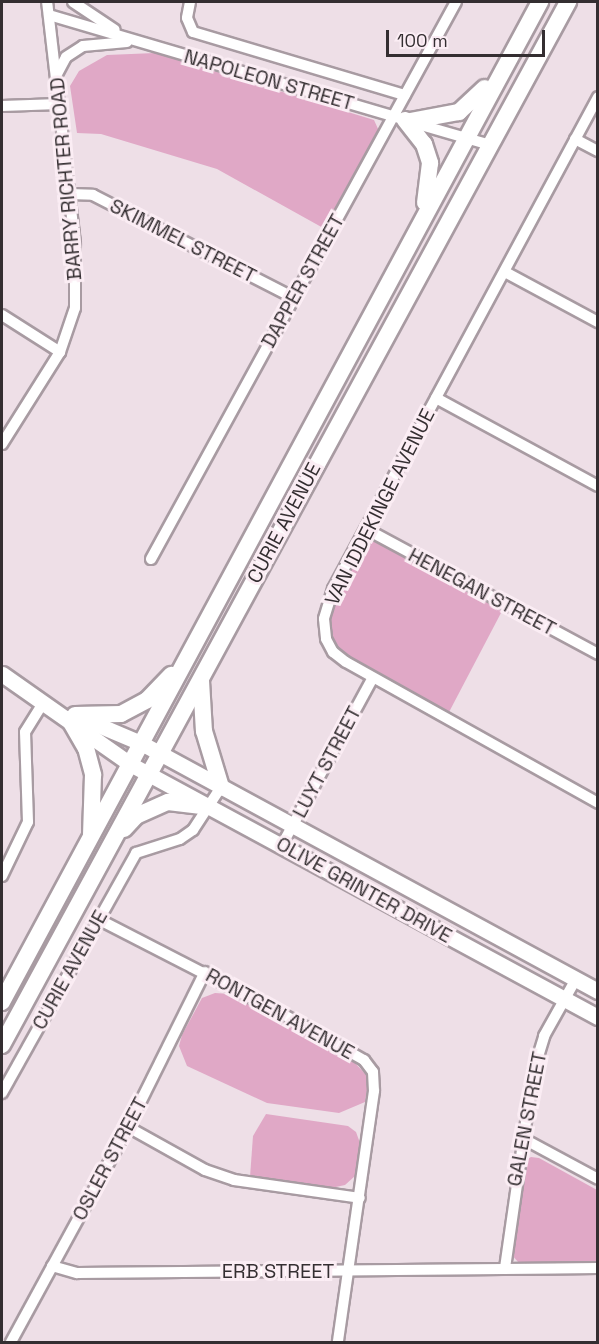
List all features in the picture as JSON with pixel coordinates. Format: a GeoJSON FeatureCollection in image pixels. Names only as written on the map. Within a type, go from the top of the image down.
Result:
{"type":"FeatureCollection","features":[{"type":"Feature","properties":{"kind":"main road","name":"CURIE AVENUE"},"geometry":{"type":"LineString","coordinates":[[2,1002],[540,2]]}},
{"type":"Feature","properties":{"kind":"main road","name":"CURIE AVENUE"},"geometry":{"type":"LineString","coordinates":[[2,1045],[568,2]]}},
{"type":"Feature","properties":{"kind":"main road"},"geometry":{"type":"LineString","coordinates":[[403,119],[466,109],[482,94],[520,39]]}},
{"type":"Feature","properties":{"kind":"main road"},"geometry":{"type":"LineString","coordinates":[[403,119],[424,144],[431,174],[427,198],[409,246]]}},
{"type":"Feature","properties":{"kind":"main road"},"geometry":{"type":"LineString","coordinates":[[90,838],[93,776],[86,748],[72,717],[121,714],[135,707],[155,692],[188,656]]}},
{"type":"Feature","properties":{"kind":"main road"},"geometry":{"type":"LineString","coordinates":[[202,674],[204,732],[220,787]]}},
{"type":"Feature","properties":{"kind":"main road"},"geometry":{"type":"LineString","coordinates":[[110,846],[136,816],[150,807],[168,802],[210,807]]}},
{"type":"Feature","properties":{"kind":"street","name":"BARRY RICHTER ROAD"},"geometry":{"type":"LineString","coordinates":[[2,444],[60,352],[70,329],[76,295],[70,194],[47,2]]}},
{"type":"Feature","properties":{"kind":"street"},"geometry":{"type":"LineString","coordinates":[[73,2],[129,38]]}},
{"type":"Feature","properties":{"kind":"street","name":"NAPOLEON STREET"},"geometry":{"type":"LineString","coordinates":[[190,2],[187,18],[193,32],[405,95]]}},
{"type":"Feature","properties":{"kind":"street","name":"DAPPER STREET"},"geometry":{"type":"LineString","coordinates":[[150,559],[294,298],[403,119],[405,95],[456,2]]}},
{"type":"Feature","properties":{"kind":"street","name":"NAPOLEON STREET"},"geometry":{"type":"LineString","coordinates":[[49,15],[490,145]]}},
{"type":"Feature","properties":{"kind":"street"},"geometry":{"type":"LineString","coordinates":[[56,77],[66,57],[83,46],[123,41],[151,45]]}},
{"type":"Feature","properties":{"kind":"street","name":"VAN IDDEKINGE AVENUE"},"geometry":{"type":"LineString","coordinates":[[597,97],[333,589],[324,630],[333,652],[372,679],[597,802]]}},
{"type":"Feature","properties":{"kind":"street"},"geometry":{"type":"LineString","coordinates":[[2,106],[59,104]]}},
{"type":"Feature","properties":{"kind":"street"},"geometry":{"type":"LineString","coordinates":[[575,139],[597,151]]}},
{"type":"Feature","properties":{"kind":"street","name":"SKIMMEL STREET"},"geometry":{"type":"LineString","coordinates":[[70,194],[93,195],[294,298]]}},
{"type":"Feature","properties":{"kind":"street"},"geometry":{"type":"LineString","coordinates":[[505,272],[597,322]]}},
{"type":"Feature","properties":{"kind":"street"},"geometry":{"type":"LineString","coordinates":[[2,315],[60,352]]}},
{"type":"Feature","properties":{"kind":"street"},"geometry":{"type":"LineString","coordinates":[[436,398],[597,486]]}},
{"type":"Feature","properties":{"kind":"street","name":"HENEGAN STREET"},"geometry":{"type":"LineString","coordinates":[[366,530],[597,654]]}},
{"type":"Feature","properties":{"kind":"street"},"geometry":{"type":"LineString","coordinates":[[2,674],[72,717]]}},
{"type":"Feature","properties":{"kind":"street","name":"LUYT STREET"},"geometry":{"type":"LineString","coordinates":[[282,845],[372,679]]}},
{"type":"Feature","properties":{"kind":"street"},"geometry":{"type":"LineString","coordinates":[[2,876],[28,822],[25,732],[44,701]]}},
{"type":"Feature","properties":{"kind":"street","name":"OLIVE GRINTER DRIVE"},"geometry":{"type":"LineString","coordinates":[[72,717],[159,753],[597,991]]}},
{"type":"Feature","properties":{"kind":"street","name":"OLIVE GRINTER DRIVE"},"geometry":{"type":"LineString","coordinates":[[72,717],[130,764],[597,1017]]}},
{"type":"Feature","properties":{"kind":"street","name":"CURIE AVENUE"},"geometry":{"type":"LineString","coordinates":[[2,1093],[136,853],[180,839],[193,830],[210,807],[220,787]]}},
{"type":"Feature","properties":{"kind":"street","name":"RONTGEN AVENUE"},"geometry":{"type":"LineString","coordinates":[[98,919],[205,972],[369,1065],[375,1084],[338,1342]]}},
{"type":"Feature","properties":{"kind":"street","name":"OSLER STREET"},"geometry":{"type":"LineString","coordinates":[[11,1342],[128,1127],[205,972]]}},
{"type":"Feature","properties":{"kind":"street","name":"GALEN STREET"},"geometry":{"type":"LineString","coordinates":[[505,1268],[522,1138],[539,1052],[576,979]]}},
{"type":"Feature","properties":{"kind":"street"},"geometry":{"type":"LineString","coordinates":[[128,1127],[206,1170],[234,1180],[360,1197]]}},
{"type":"Feature","properties":{"kind":"street"},"geometry":{"type":"LineString","coordinates":[[522,1138],[597,1179]]}},
{"type":"Feature","properties":{"kind":"street","name":"ERB STREET"},"geometry":{"type":"LineString","coordinates":[[52,1266],[77,1273],[597,1268]]}},
{"type":"Feature","properties":{"kind":"shaded area"},"geometry":{"type":"Polygon","coordinates":[[[155,53],[374,120],[379,131],[325,229],[217,169],[101,134],[77,133],[70,86],[79,71],[107,55],[155,53]]]}},
{"type":"Feature","properties":{"kind":"shaded area"},"geometry":{"type":"Polygon","coordinates":[[[371,541],[383,544],[502,611],[448,714],[348,660],[329,635],[332,603],[363,546],[371,541]]]}},
{"type":"Feature","properties":{"kind":"shaded area"},"geometry":{"type":"Polygon","coordinates":[[[215,993],[230,994],[355,1063],[369,1078],[365,1102],[339,1113],[267,1103],[187,1066],[179,1046],[182,1035],[202,998],[215,993]]]}},
{"type":"Feature","properties":{"kind":"shaded area"},"geometry":{"type":"Polygon","coordinates":[[[266,1114],[348,1126],[356,1132],[360,1143],[355,1176],[345,1185],[331,1188],[250,1177],[253,1136],[266,1114]]]}},
{"type":"Feature","properties":{"kind":"shaded area"},"geometry":{"type":"Polygon","coordinates":[[[531,1157],[539,1158],[597,1190],[597,1266],[531,1267],[519,1263],[511,1254],[524,1161],[531,1157]]]}}]}
